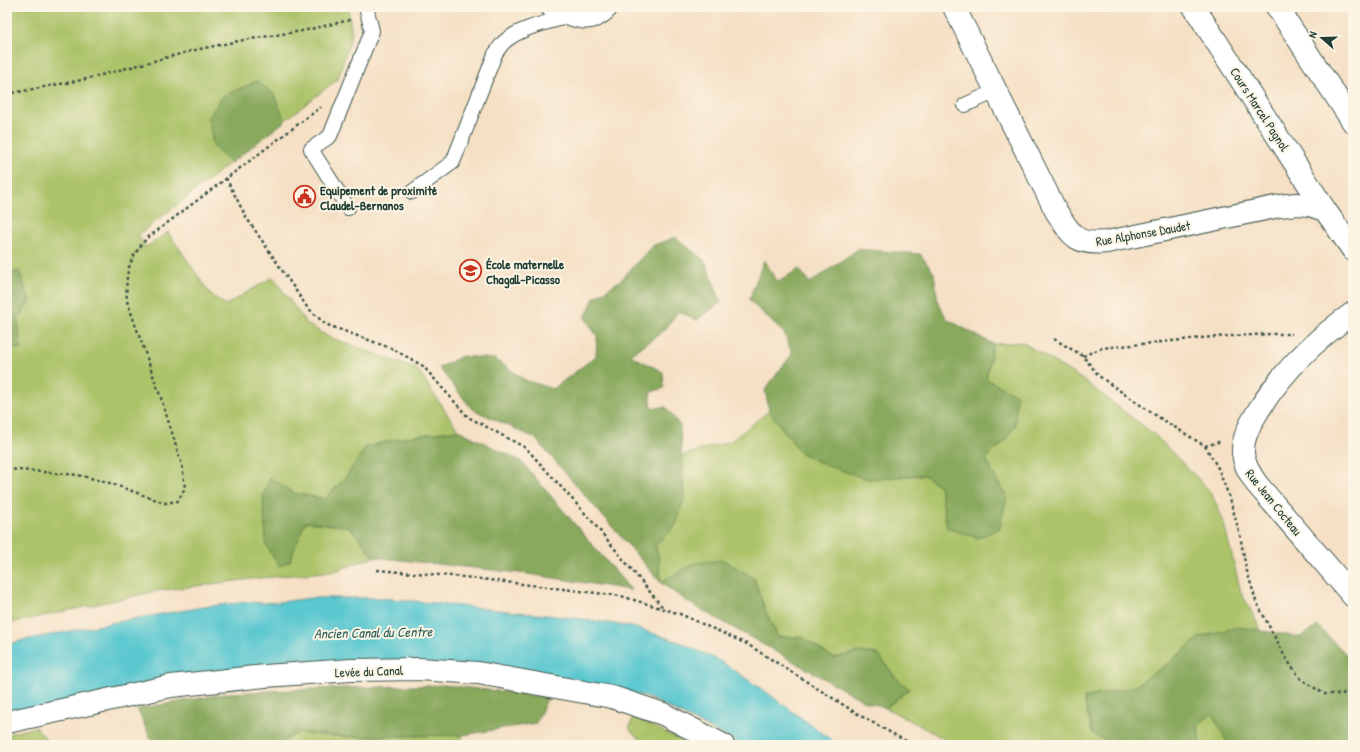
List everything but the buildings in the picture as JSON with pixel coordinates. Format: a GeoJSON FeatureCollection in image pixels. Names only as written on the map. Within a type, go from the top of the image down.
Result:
{"type":"FeatureCollection","features":[{"type":"Feature","properties":{"kind":"street"},"geometry":{"type":"LineString","coordinates":[[552,7],[573,15],[587,18],[601,14],[607,7]]}},
{"type":"Feature","properties":{"kind":"street","name":"Rue Alphonse Daudet"},"geometry":{"type":"LineString","coordinates":[[954,7],[1056,211],[1068,229],[1078,240],[1092,243],[1107,242],[1296,204],[1310,205],[1325,210]]}},
{"type":"Feature","properties":{"kind":"street","name":"Cours Marcel Pagnol"},"geometry":{"type":"LineString","coordinates":[[1194,7],[1325,210]]}},
{"type":"Feature","properties":{"kind":"street"},"geometry":{"type":"LineString","coordinates":[[1277,7],[1353,122]]}},
{"type":"Feature","properties":{"kind":"street"},"geometry":{"type":"LineString","coordinates":[[1325,210],[1353,250]]}},
{"type":"Feature","properties":{"kind":"street","name":"Rue Jean Cocteau"},"geometry":{"type":"LineString","coordinates":[[1353,313],[1325,334],[1278,381],[1253,419],[1247,433],[1243,451],[1245,466],[1256,483],[1353,596]]}},
{"type":"Feature","properties":{"kind":"street","name":"Levée du Canal"},"geometry":{"type":"LineString","coordinates":[[7,722],[170,686],[351,670],[420,669],[478,673],[612,697],[663,714],[722,745]]}},
{"type":"Feature","properties":{"kind":"lane"},"geometry":{"type":"LineString","coordinates":[[348,208],[312,149],[330,136],[372,31],[367,12]]}},
{"type":"Feature","properties":{"kind":"lane"},"geometry":{"type":"LineString","coordinates":[[412,192],[453,162],[495,54],[502,44],[509,38],[519,33],[573,15]]}},
{"type":"Feature","properties":{"kind":"lane"},"geometry":{"type":"LineString","coordinates":[[965,105],[996,91]]}},
{"type":"Feature","properties":{"kind":"path"},"geometry":{"type":"LineString","coordinates":[[7,94],[82,80],[195,50],[244,40],[302,31],[367,12]]}},
{"type":"Feature","properties":{"kind":"path"},"geometry":{"type":"LineString","coordinates":[[7,469],[78,475],[107,482],[165,503],[178,501],[185,488],[182,465],[162,401],[127,301],[125,283],[128,268],[135,253],[146,239],[350,85]]}},
{"type":"Feature","properties":{"kind":"path"},"geometry":{"type":"LineString","coordinates":[[226,178],[246,217],[307,308],[325,324],[393,349],[423,366],[468,417],[526,448],[591,520],[664,609]]}},
{"type":"Feature","properties":{"kind":"path"},"geometry":{"type":"LineString","coordinates":[[1083,356],[1102,348],[1212,337],[1272,334],[1325,334]]}},
{"type":"Feature","properties":{"kind":"path"},"geometry":{"type":"LineString","coordinates":[[1054,339],[1083,356],[1100,376],[1113,386],[1152,413],[1205,446],[1218,468],[1230,499],[1240,535],[1246,568],[1256,601],[1285,657],[1301,679],[1324,694],[1342,694],[1353,689]]}},
{"type":"Feature","properties":{"kind":"path"},"geometry":{"type":"LineString","coordinates":[[377,570],[464,577],[621,596],[680,614],[747,644],[862,716],[914,745]]}},
{"type":"Feature","properties":{"kind":"green space"},"geometry":{"type":"Polygon","coordinates":[[[7,7],[348,8],[352,33],[338,79],[138,235],[146,247],[168,232],[211,295],[226,305],[273,277],[307,324],[329,337],[417,369],[458,430],[407,437],[366,447],[346,477],[325,499],[306,495],[350,527],[374,557],[335,571],[251,579],[157,591],[7,624],[7,7]]]}},
{"type":"Feature","properties":{"kind":"green space"},"geometry":{"type":"Polygon","coordinates":[[[257,81],[274,94],[285,121],[231,163],[214,148],[208,118],[223,96],[257,81]]]}},
{"type":"Feature","properties":{"kind":"green space"},"geometry":{"type":"Polygon","coordinates":[[[675,237],[705,261],[721,302],[697,320],[678,311],[665,330],[630,355],[663,372],[664,388],[651,392],[651,408],[666,407],[680,426],[684,498],[675,527],[655,545],[659,560],[661,582],[695,563],[723,560],[754,578],[766,612],[778,637],[802,637],[833,658],[859,652],[878,654],[895,677],[909,689],[886,708],[864,701],[691,604],[661,583],[535,438],[472,409],[439,368],[462,356],[495,359],[525,380],[553,389],[596,356],[597,336],[585,318],[594,298],[621,280],[652,246],[675,237]]]}},
{"type":"Feature","properties":{"kind":"green space"},"geometry":{"type":"Polygon","coordinates":[[[858,249],[920,254],[934,273],[938,302],[947,319],[993,344],[986,379],[1017,395],[1015,426],[1004,442],[986,458],[993,474],[1007,497],[1000,528],[978,538],[947,528],[940,486],[924,475],[867,479],[822,464],[801,453],[769,411],[765,390],[792,354],[784,333],[749,300],[764,260],[778,282],[799,269],[810,283],[858,249]]]}},
{"type":"Feature","properties":{"kind":"green space"},"geometry":{"type":"Polygon","coordinates":[[[19,271],[30,301],[18,319],[21,350],[7,345],[7,274],[19,271]]]}},
{"type":"Feature","properties":{"kind":"green space"},"geometry":{"type":"Polygon","coordinates":[[[1022,342],[1083,380],[1156,436],[1211,492],[1223,520],[1241,592],[1261,630],[1238,627],[1200,637],[1170,662],[1134,687],[1084,698],[1092,733],[1112,745],[956,745],[886,708],[909,689],[895,677],[878,654],[859,652],[833,658],[802,637],[778,637],[766,612],[695,563],[661,583],[659,560],[655,545],[675,527],[684,498],[681,456],[731,441],[769,411],[801,453],[867,479],[924,475],[940,486],[947,528],[1007,497],[993,474],[986,458],[1004,442],[986,379],[993,344],[1022,342]]]}},
{"type":"Feature","properties":{"kind":"green space"},"geometry":{"type":"Polygon","coordinates":[[[458,430],[521,461],[631,590],[528,574],[374,557],[350,527],[305,522],[290,561],[279,566],[266,545],[263,496],[270,478],[294,493],[325,499],[346,477],[366,447],[407,437],[458,430]]]}},
{"type":"Feature","properties":{"kind":"green space"},"geometry":{"type":"Polygon","coordinates":[[[1318,626],[1344,652],[1353,666],[1353,745],[1227,745],[1226,740],[1212,713],[1198,725],[1200,745],[1112,745],[1092,733],[1084,698],[1134,687],[1170,662],[1200,637],[1238,627],[1300,637],[1318,626]]]}},
{"type":"Feature","properties":{"kind":"green space"},"geometry":{"type":"Polygon","coordinates":[[[444,685],[548,697],[536,723],[463,735],[348,737],[298,733],[276,745],[159,745],[152,741],[137,709],[230,693],[444,685]]]}},
{"type":"Feature","properties":{"kind":"green space"},"geometry":{"type":"Polygon","coordinates":[[[1212,713],[1226,740],[1227,745],[1200,745],[1198,725],[1212,713]]]}},
{"type":"Feature","properties":{"kind":"green space"},"geometry":{"type":"Polygon","coordinates":[[[633,717],[691,745],[646,745],[629,729],[633,717]]]}},
{"type":"Feature","properties":{"kind":"green space"},"geometry":{"type":"Polygon","coordinates":[[[36,727],[51,745],[7,745],[7,734],[36,727]]]}},
{"type":"Feature","properties":{"kind":"green space"},"geometry":{"type":"Polygon","coordinates":[[[298,733],[348,737],[463,735],[459,745],[276,745],[298,733]]]}},
{"type":"Feature","properties":{"kind":"water","name":"Ancien Canal du Centre"},"geometry":{"type":"Polygon","coordinates":[[[311,598],[380,598],[582,619],[633,627],[682,643],[720,661],[766,692],[838,745],[743,745],[645,696],[462,664],[7,712],[7,645],[19,641],[138,618],[210,606],[249,602],[280,602],[311,598]]]}},
{"type":"Feature","properties":{"kind":"place","name":"Equipement de proximité Claudel-Bernanos"},"geometry":{"type":"Point","coordinates":[304,197]}},
{"type":"Feature","properties":{"kind":"place","name":"École maternelle Chagall-Picasso"},"geometry":{"type":"Point","coordinates":[470,271]}}]}
